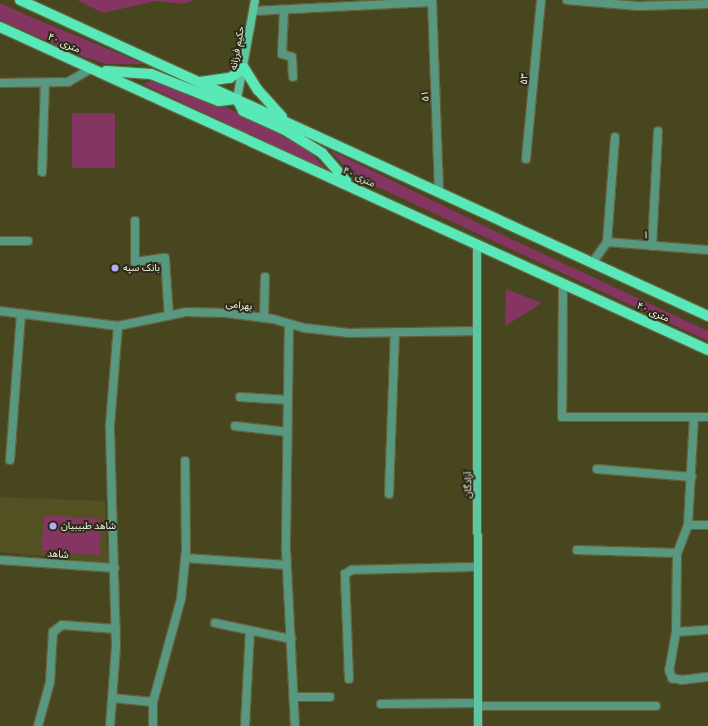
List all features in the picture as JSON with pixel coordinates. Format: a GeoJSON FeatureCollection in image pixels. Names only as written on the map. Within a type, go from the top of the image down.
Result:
{"type":"FeatureCollection","features":[{"type":"Feature","properties":{"kind":"main road","name":"۴۰ متری"},"geometry":{"type":"LineString","coordinates":[[20,0],[439,191],[708,316]]}},
{"type":"Feature","properties":{"kind":"main road","name":"حکیم فرزانه"},"geometry":{"type":"LineString","coordinates":[[237,99],[244,68],[255,0]]}},
{"type":"Feature","properties":{"kind":"main road","name":"۴۰ متری"},"geometry":{"type":"LineString","coordinates":[[0,26],[477,244],[563,285],[708,350]]}},
{"type":"Feature","properties":{"kind":"main road"},"geometry":{"type":"LineString","coordinates":[[92,68],[151,74],[219,101],[237,99],[243,111],[285,130],[322,153],[350,186]]}},
{"type":"Feature","properties":{"kind":"main road"},"geometry":{"type":"LineString","coordinates":[[199,82],[230,78],[244,68],[258,90],[288,122]]}},
{"type":"Feature","properties":{"kind":"main road","name":"آزادگان"},"geometry":{"type":"LineString","coordinates":[[477,244],[478,726]]}},
{"type":"Feature","properties":{"kind":"street","name":"۵۳"},"geometry":{"type":"LineString","coordinates":[[526,159],[541,0]]}},
{"type":"Feature","properties":{"kind":"street"},"geometry":{"type":"LineString","coordinates":[[567,0],[706,2]]}},
{"type":"Feature","properties":{"kind":"street"},"geometry":{"type":"LineString","coordinates":[[253,11],[432,1]]}},
{"type":"Feature","properties":{"kind":"street","name":"۵۱"},"geometry":{"type":"LineString","coordinates":[[432,1],[439,191]]}},
{"type":"Feature","properties":{"kind":"street"},"geometry":{"type":"LineString","coordinates":[[284,10],[282,54],[292,57],[293,77]]}},
{"type":"Feature","properties":{"kind":"street"},"geometry":{"type":"LineString","coordinates":[[0,83],[68,82],[92,68]]}},
{"type":"Feature","properties":{"kind":"street"},"geometry":{"type":"LineString","coordinates":[[42,172],[45,82]]}},
{"type":"Feature","properties":{"kind":"street"},"geometry":{"type":"LineString","coordinates":[[652,246],[658,131]]}},
{"type":"Feature","properties":{"kind":"street"},"geometry":{"type":"LineString","coordinates":[[593,262],[607,242],[615,137]]}},
{"type":"Feature","properties":{"kind":"street"},"geometry":{"type":"LineString","coordinates":[[135,221],[135,262],[166,258],[168,316]]}},
{"type":"Feature","properties":{"kind":"street"},"geometry":{"type":"LineString","coordinates":[[0,241],[28,241]]}},
{"type":"Feature","properties":{"kind":"street","name":"۱"},"geometry":{"type":"LineString","coordinates":[[607,242],[708,250]]}},
{"type":"Feature","properties":{"kind":"street"},"geometry":{"type":"LineString","coordinates":[[264,318],[265,278]]}},
{"type":"Feature","properties":{"kind":"street"},"geometry":{"type":"LineString","coordinates":[[563,285],[562,417],[708,417]]}},
{"type":"Feature","properties":{"kind":"street","name":"بهرامی"},"geometry":{"type":"LineString","coordinates":[[0,311],[118,326],[186,312],[226,313],[264,318],[305,328],[349,333],[477,331]]}},
{"type":"Feature","properties":{"kind":"street"},"geometry":{"type":"LineString","coordinates":[[10,460],[21,313]]}},
{"type":"Feature","properties":{"kind":"street"},"geometry":{"type":"LineString","coordinates":[[289,324],[287,565],[295,726]]}},
{"type":"Feature","properties":{"kind":"street"},"geometry":{"type":"LineString","coordinates":[[110,726],[116,629],[110,425],[118,326]]}},
{"type":"Feature","properties":{"kind":"street"},"geometry":{"type":"LineString","coordinates":[[389,494],[395,332]]}},
{"type":"Feature","properties":{"kind":"street"},"geometry":{"type":"LineString","coordinates":[[240,397],[288,400]]}},
{"type":"Feature","properties":{"kind":"street"},"geometry":{"type":"LineString","coordinates":[[694,417],[692,477],[688,525],[677,552],[676,632],[669,670],[672,678],[682,680],[708,677]]}},
{"type":"Feature","properties":{"kind":"street"},"geometry":{"type":"LineString","coordinates":[[235,426],[288,432]]}},
{"type":"Feature","properties":{"kind":"street"},"geometry":{"type":"LineString","coordinates":[[153,726],[153,702],[181,599],[185,558],[186,461]]}},
{"type":"Feature","properties":{"kind":"street"},"geometry":{"type":"LineString","coordinates":[[597,469],[692,477]]}},
{"type":"Feature","properties":{"kind":"street"},"geometry":{"type":"LineString","coordinates":[[688,525],[708,525]]}},
{"type":"Feature","properties":{"kind":"street"},"geometry":{"type":"LineString","coordinates":[[576,550],[677,552]]}},
{"type":"Feature","properties":{"kind":"street"},"geometry":{"type":"LineString","coordinates":[[185,558],[287,565]]}},
{"type":"Feature","properties":{"kind":"street","name":"شاهد"},"geometry":{"type":"LineString","coordinates":[[0,560],[115,568]]}},
{"type":"Feature","properties":{"kind":"street"},"geometry":{"type":"LineString","coordinates":[[349,679],[345,574],[352,570],[478,567]]}},
{"type":"Feature","properties":{"kind":"street"},"geometry":{"type":"LineString","coordinates":[[214,623],[291,639]]}},
{"type":"Feature","properties":{"kind":"street"},"geometry":{"type":"LineString","coordinates":[[38,726],[50,682],[53,632],[62,625],[116,629]]}},
{"type":"Feature","properties":{"kind":"street"},"geometry":{"type":"LineString","coordinates":[[676,632],[708,630]]}},
{"type":"Feature","properties":{"kind":"street"},"geometry":{"type":"LineString","coordinates":[[245,726],[250,631]]}},
{"type":"Feature","properties":{"kind":"street"},"geometry":{"type":"LineString","coordinates":[[294,697],[330,697]]}},
{"type":"Feature","properties":{"kind":"street"},"geometry":{"type":"LineString","coordinates":[[112,698],[153,702]]}},
{"type":"Feature","properties":{"kind":"street"},"geometry":{"type":"LineString","coordinates":[[381,704],[656,706]]}},
{"type":"Feature","properties":{"kind":"shaded area"},"geometry":{"type":"Polygon","coordinates":[[[77,0],[195,0],[183,4],[156,1],[103,13],[77,0]]]}},
{"type":"Feature","properties":{"kind":"shaded area"},"geometry":{"type":"Polygon","coordinates":[[[0,3],[144,64],[106,64],[82,56],[0,20],[0,3]]]}},
{"type":"Feature","properties":{"kind":"shaded area"},"geometry":{"type":"Polygon","coordinates":[[[151,81],[219,104],[257,122],[309,151],[328,171],[143,84],[151,81]]]}},
{"type":"Feature","properties":{"kind":"shaded area"},"geometry":{"type":"Polygon","coordinates":[[[72,113],[115,113],[115,168],[72,168],[72,113]]]}},
{"type":"Feature","properties":{"kind":"shaded area"},"geometry":{"type":"Polygon","coordinates":[[[330,150],[505,236],[708,331],[708,341],[352,175],[330,150]]]}},
{"type":"Feature","properties":{"kind":"shaded area"},"geometry":{"type":"Polygon","coordinates":[[[506,289],[542,303],[505,326],[506,289]]]}},
{"type":"Feature","properties":{"kind":"shaded area","name":"شاهد طبیبیان"},"geometry":{"type":"Polygon","coordinates":[[[0,497],[105,501],[108,563],[0,552],[0,497]]]}},
{"type":"Feature","properties":{"kind":"shaded area"},"geometry":{"type":"Polygon","coordinates":[[[44,515],[102,519],[99,555],[41,551],[44,515]]]}},
{"type":"Feature","properties":{"kind":"place","name":"بانک سپه"},"geometry":{"type":"Point","coordinates":[115,268]}},
{"type":"Feature","properties":{"kind":"place","name":"شاهد طبیبیان"},"geometry":{"type":"Point","coordinates":[53,526]}}]}
